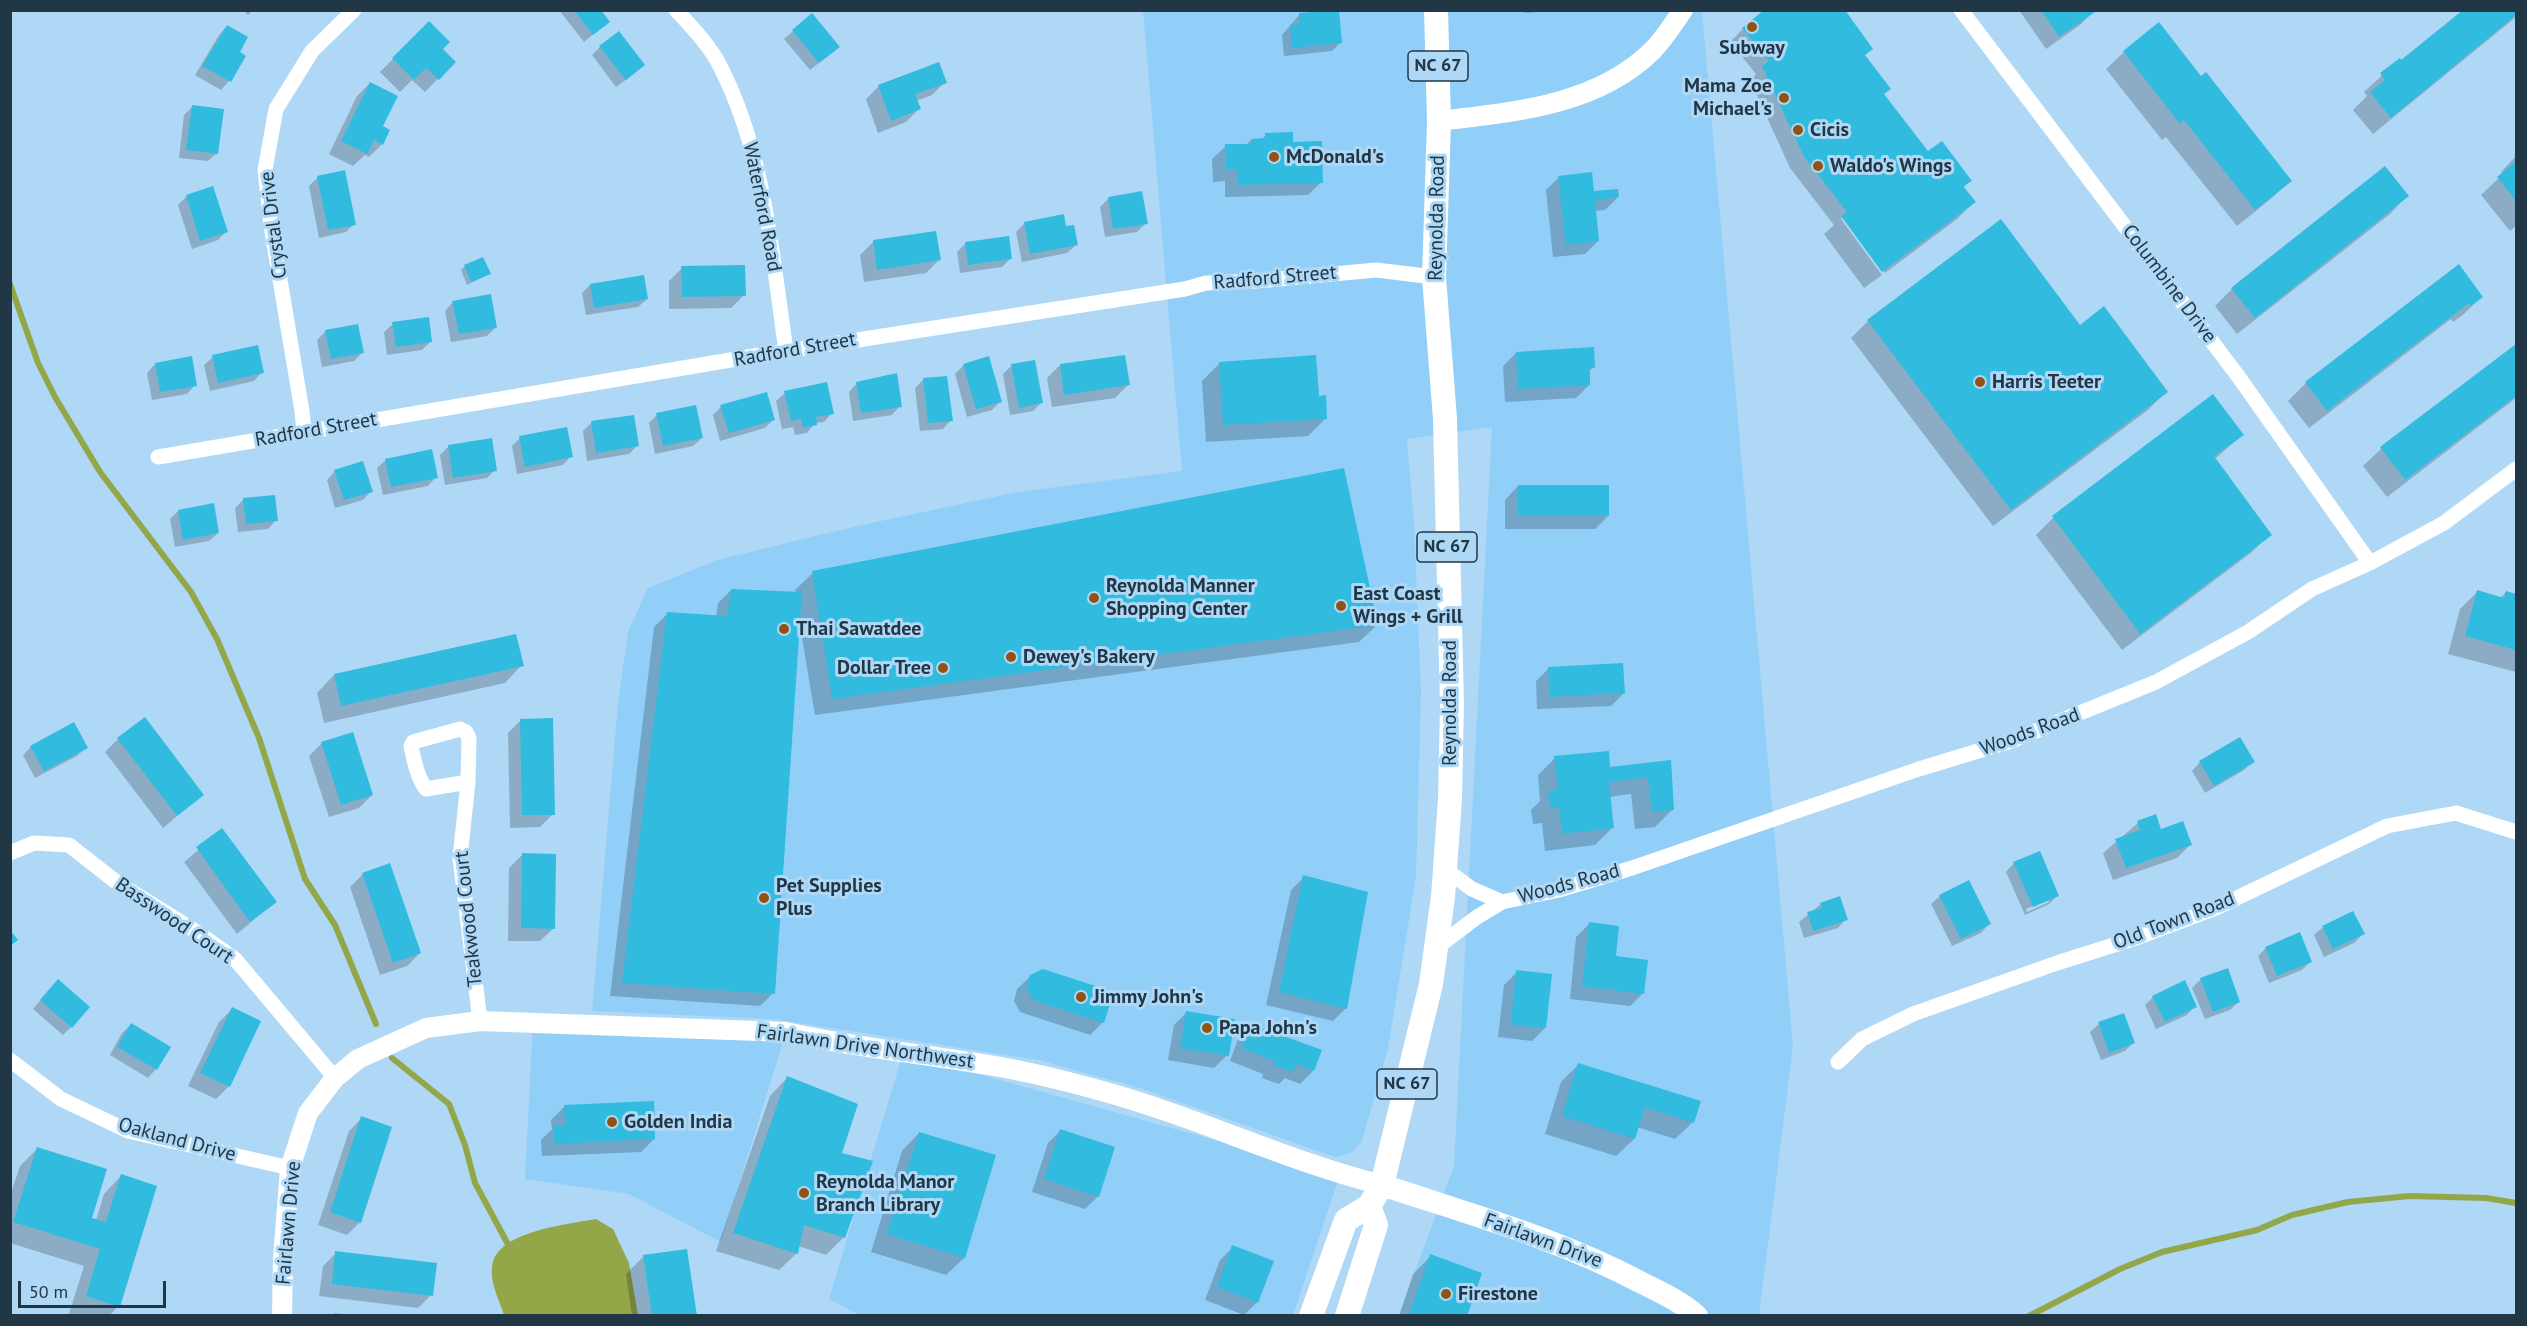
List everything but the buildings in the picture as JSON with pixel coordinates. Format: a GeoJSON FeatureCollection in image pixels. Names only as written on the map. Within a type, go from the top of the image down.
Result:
{"type":"FeatureCollection","features":[{"type":"Feature","properties":{"kind":"main road","name":"Reynolda Road"},"geometry":{"type":"LineString","coordinates":[[1311,1316],[1346,1220],[1369,1206],[1382,1185],[1431,984],[1445,869],[1450,799],[1452,704],[1445,419],[1434,277],[1439,121],[1436,10]]}},
{"type":"Feature","properties":{"kind":"main road","name":"Fairlawn Drive"},"geometry":{"type":"LineString","coordinates":[[1382,1185],[1606,1263],[1657,1290],[1697,1316]]}},
{"type":"Feature","properties":{"kind":"main road"},"geometry":{"type":"LineString","coordinates":[[1347,1316],[1376,1225],[1369,1206]]}},
{"type":"Feature","properties":{"kind":"street","name":"Crystal Drive"},"geometry":{"type":"LineString","coordinates":[[304,431],[271,226],[265,170],[276,109],[312,51],[354,10]]}},
{"type":"Feature","properties":{"kind":"street","name":"Waterford Road"},"geometry":{"type":"LineString","coordinates":[[676,10],[720,66],[753,145],[768,227],[786,351]]}},
{"type":"Feature","properties":{"kind":"street"},"geometry":{"type":"LineString","coordinates":[[1439,121],[1522,110],[1577,98],[1630,69],[1652,51],[1683,10]]}},
{"type":"Feature","properties":{"kind":"street","name":"Columbine Drive"},"geometry":{"type":"LineString","coordinates":[[1961,10],[2238,376],[2370,563]]}},
{"type":"Feature","properties":{"kind":"street","name":"Radford Street"},"geometry":{"type":"LineString","coordinates":[[158,457],[786,351],[1185,289],[1206,283],[1257,281],[1376,270],[1434,277]]}},
{"type":"Feature","properties":{"kind":"street","name":"Woods Road"},"geometry":{"type":"LineString","coordinates":[[1436,948],[1477,917],[1503,902],[1559,890],[1632,868],[1919,769],[2011,741],[2156,682],[2248,632],[2312,589],[2370,563],[2444,523],[2517,469]]}},
{"type":"Feature","properties":{"kind":"street","name":"Teakwood Court"},"geometry":{"type":"LineString","coordinates":[[468,782],[426,789],[421,783],[412,754],[413,742],[460,729],[466,732],[469,738],[468,782],[460,858],[471,966],[480,1021]]}},
{"type":"Feature","properties":{"kind":"street","name":"Old Town Road"},"geometry":{"type":"LineString","coordinates":[[1838,1062],[1862,1038],[1913,1014],[2057,963],[2136,938],[2216,908],[2387,826],[2456,813],[2517,832]]}},
{"type":"Feature","properties":{"kind":"street","name":"Basswood Court"},"geometry":{"type":"LineString","coordinates":[[10,853],[34,843],[69,845],[115,881],[200,934],[235,959],[338,1075]]}},
{"type":"Feature","properties":{"kind":"street","name":"Woods Road"},"geometry":{"type":"LineString","coordinates":[[1445,869],[1472,889],[1503,902]]}},
{"type":"Feature","properties":{"kind":"street","name":"Fairlawn Drive Northwest"},"geometry":{"type":"LineString","coordinates":[[338,1075],[358,1059],[426,1028],[480,1021],[786,1032],[835,1043],[971,1062],[1104,1091],[1177,1115],[1297,1160],[1382,1185]]}},
{"type":"Feature","properties":{"kind":"street","name":"Oakland Drive"},"geometry":{"type":"LineString","coordinates":[[10,1060],[61,1099],[128,1131],[290,1168]]}},
{"type":"Feature","properties":{"kind":"street","name":"Fairlawn Drive"},"geometry":{"type":"LineString","coordinates":[[282,1316],[283,1259],[290,1168],[308,1113],[338,1075]]}},
{"type":"Feature","properties":{"kind":"shaded area"},"geometry":{"type":"Polygon","coordinates":[[[1143,11],[1702,11],[1793,1046],[1759,1315],[1399,1315],[1454,1166],[1492,427],[1407,439],[1414,522],[1421,693],[1416,877],[1388,1048],[1362,1141],[1351,1153],[1335,1157],[1140,1088],[1039,1060],[772,1019],[592,1011],[618,704],[628,632],[648,588],[717,560],[857,526],[1018,492],[1182,471],[1143,11]]]}},
{"type":"Feature","properties":{"kind":"shaded area"},"geometry":{"type":"Polygon","coordinates":[[[533,1022],[786,1032],[721,1242],[629,1194],[525,1179],[533,1022]]]}},
{"type":"Feature","properties":{"kind":"shaded area"},"geometry":{"type":"Polygon","coordinates":[[[903,1053],[1340,1175],[1293,1315],[861,1316],[829,1299],[903,1053]]]}},
{"type":"Feature","properties":{"kind":"shaded area"},"geometry":{"type":"Polygon","coordinates":[[[596,1219],[613,1229],[629,1263],[638,1315],[504,1315],[492,1275],[493,1262],[499,1251],[522,1236],[537,1231],[596,1219]]]}},
{"type":"Feature","properties":{"kind":"waterway"},"geometry":{"type":"LineString","coordinates":[[10,284],[38,363],[55,397],[100,472],[191,592],[217,639],[259,738],[305,879],[335,925],[376,1024]]}},
{"type":"Feature","properties":{"kind":"waterway"},"geometry":{"type":"LineString","coordinates":[[392,1058],[449,1104],[465,1145],[475,1183],[510,1248]]}},
{"type":"Feature","properties":{"kind":"waterway"},"geometry":{"type":"LineString","coordinates":[[2029,1316],[2120,1269],[2162,1252],[2257,1230],[2292,1215],[2348,1202],[2409,1196],[2486,1198],[2516,1203]]}},
{"type":"Feature","properties":{"kind":"place","name":"Subway"},"geometry":{"type":"Point","coordinates":[1752,27]}},
{"type":"Feature","properties":{"kind":"place","name":"Mama Zoe Michael's"},"geometry":{"type":"Point","coordinates":[1784,98]}},
{"type":"Feature","properties":{"kind":"place","name":"Cicis"},"geometry":{"type":"Point","coordinates":[1798,130]}},
{"type":"Feature","properties":{"kind":"place","name":"McDonald's"},"geometry":{"type":"Point","coordinates":[1274,157]}},
{"type":"Feature","properties":{"kind":"place","name":"Waldo's Wings"},"geometry":{"type":"Point","coordinates":[1818,166]}},
{"type":"Feature","properties":{"kind":"place","name":"Harris Teeter"},"geometry":{"type":"Point","coordinates":[1980,382]}},
{"type":"Feature","properties":{"kind":"place","name":"Reynolda Manner Shopping Center"},"geometry":{"type":"Point","coordinates":[1094,598]}},
{"type":"Feature","properties":{"kind":"place","name":"East Coast Wings + Grill"},"geometry":{"type":"Point","coordinates":[1341,606]}},
{"type":"Feature","properties":{"kind":"place","name":"Thai Sawatdee"},"geometry":{"type":"Point","coordinates":[784,629]}},
{"type":"Feature","properties":{"kind":"place","name":"Dewey's Bakery"},"geometry":{"type":"Point","coordinates":[1011,657]}},
{"type":"Feature","properties":{"kind":"place","name":"Dollar Tree"},"geometry":{"type":"Point","coordinates":[943,668]}},
{"type":"Feature","properties":{"kind":"place","name":"Pet Supplies Plus"},"geometry":{"type":"Point","coordinates":[764,898]}},
{"type":"Feature","properties":{"kind":"place","name":"Jimmy John's"},"geometry":{"type":"Point","coordinates":[1081,997]}},
{"type":"Feature","properties":{"kind":"place","name":"Papa John's"},"geometry":{"type":"Point","coordinates":[1207,1028]}},
{"type":"Feature","properties":{"kind":"place","name":"Golden India"},"geometry":{"type":"Point","coordinates":[612,1122]}},
{"type":"Feature","properties":{"kind":"place","name":"Reynolda Manor Branch Library"},"geometry":{"type":"Point","coordinates":[804,1193]}},
{"type":"Feature","properties":{"kind":"place","name":"Firestone"},"geometry":{"type":"Point","coordinates":[1446,1294]}}]}
